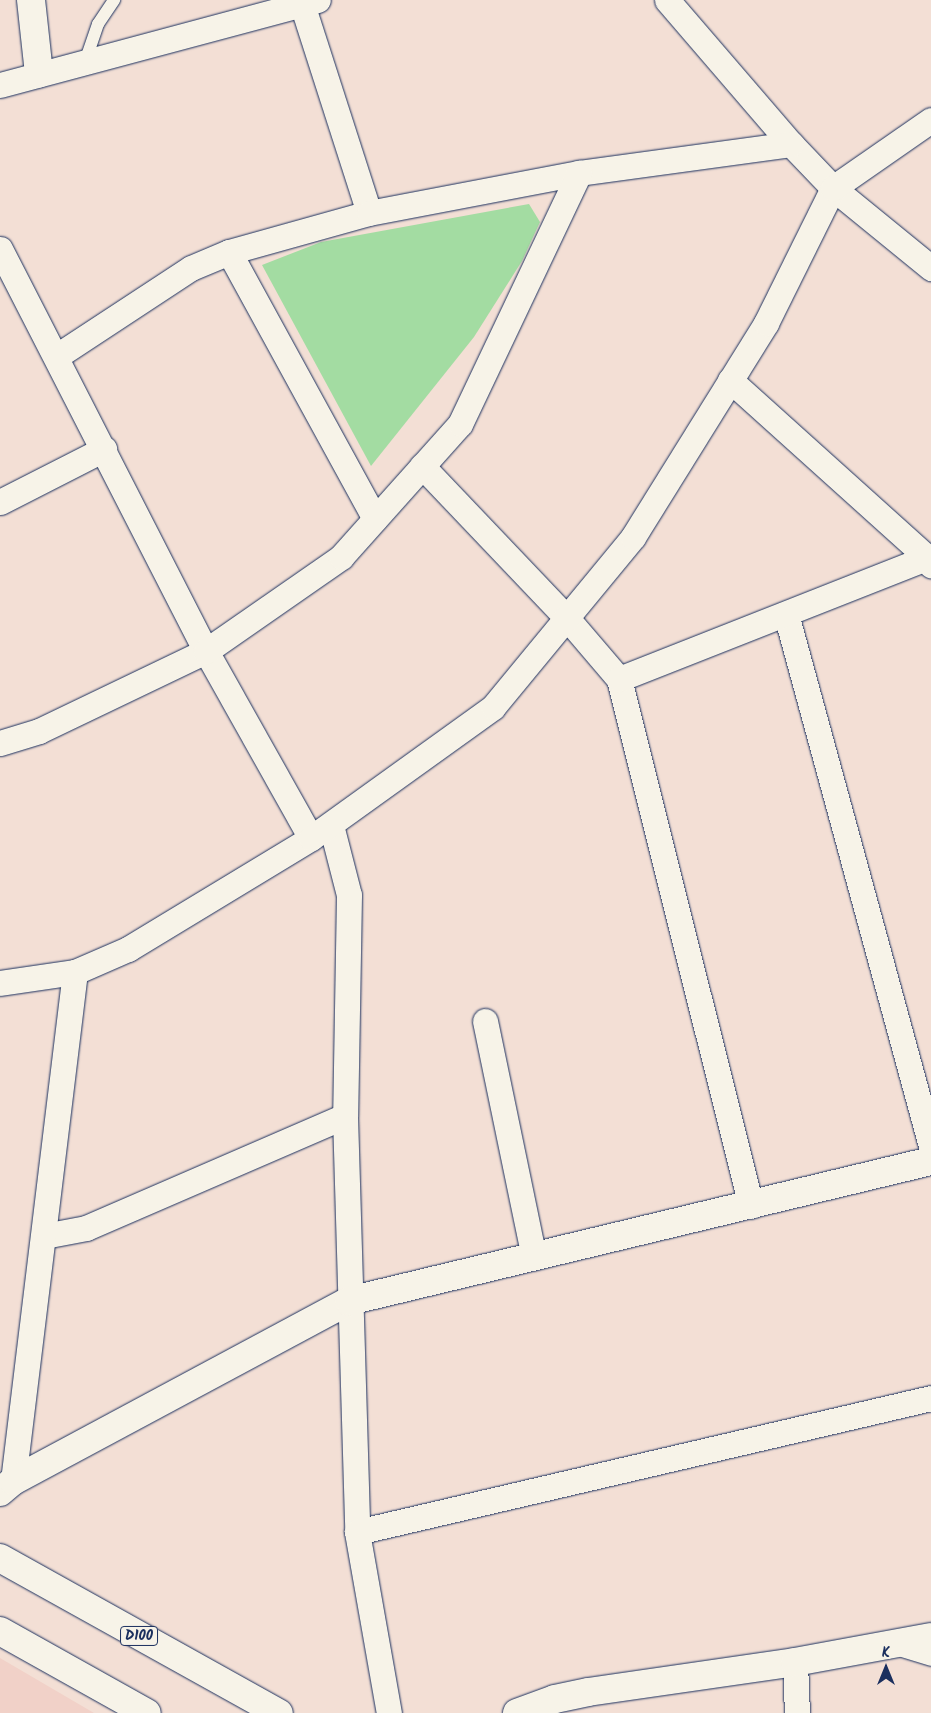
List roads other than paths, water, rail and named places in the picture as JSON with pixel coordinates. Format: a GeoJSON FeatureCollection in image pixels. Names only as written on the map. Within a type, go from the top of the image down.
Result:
{"type":"FeatureCollection","features":[{"type":"Feature","properties":{"kind":"main road"},"geometry":{"type":"LineString","coordinates":[[31,0],[39,74]]}},
{"type":"Feature","properties":{"kind":"main road"},"geometry":{"type":"LineString","coordinates":[[6,1487],[349,1301],[751,1206],[931,1160]]}},
{"type":"Feature","properties":{"kind":"main road","name":"D100"},"geometry":{"type":"LineString","coordinates":[[0,1558],[279,1713]]}},
{"type":"Feature","properties":{"kind":"main road"},"geometry":{"type":"LineString","coordinates":[[0,1631],[147,1713]]}},
{"type":"Feature","properties":{"kind":"main road"},"geometry":{"type":"LineString","coordinates":[[517,1713],[555,1699],[588,1692],[795,1662],[931,1637]]}},
{"type":"Feature","properties":{"kind":"street"},"geometry":{"type":"LineString","coordinates":[[667,0],[791,144],[833,188],[931,268]]}},
{"type":"Feature","properties":{"kind":"street"},"geometry":{"type":"LineString","coordinates":[[0,85],[310,2],[369,213]]}},
{"type":"Feature","properties":{"kind":"street"},"geometry":{"type":"LineString","coordinates":[[0,983],[75,972],[128,949],[321,831],[493,707],[633,537],[766,323],[833,188],[931,120]]}},
{"type":"Feature","properties":{"kind":"street"},"geometry":{"type":"LineString","coordinates":[[57,356],[191,268],[229,252],[369,213],[579,173],[791,144]]}},
{"type":"Feature","properties":{"kind":"street"},"geometry":{"type":"LineString","coordinates":[[0,743],[39,732],[206,651],[341,557],[460,424],[579,173]]}},
{"type":"Feature","properties":{"kind":"street"},"geometry":{"type":"LineString","coordinates":[[0,249],[57,356],[206,651],[321,831],[349,895],[345,1116],[357,1532],[389,1713]]}},
{"type":"Feature","properties":{"kind":"street"},"geometry":{"type":"LineString","coordinates":[[229,252],[375,519]]}},
{"type":"Feature","properties":{"kind":"street"},"geometry":{"type":"LineString","coordinates":[[619,679],[930,560],[730,380]]}},
{"type":"Feature","properties":{"kind":"street"},"geometry":{"type":"LineString","coordinates":[[0,502],[104,449]]}},
{"type":"Feature","properties":{"kind":"street"},"geometry":{"type":"LineString","coordinates":[[422,466],[566,618],[619,679],[751,1206]]}},
{"type":"Feature","properties":{"kind":"street"},"geometry":{"type":"LineString","coordinates":[[786,614],[931,1146]]}},
{"type":"Feature","properties":{"kind":"street"},"geometry":{"type":"LineString","coordinates":[[6,1487],[44,1236],[75,972]]}},
{"type":"Feature","properties":{"kind":"street"},"geometry":{"type":"LineString","coordinates":[[485,1021],[534,1257]]}},
{"type":"Feature","properties":{"kind":"street"},"geometry":{"type":"LineString","coordinates":[[44,1236],[86,1228],[345,1116]]}},
{"type":"Feature","properties":{"kind":"street"},"geometry":{"type":"LineString","coordinates":[[357,1532],[931,1398]]}},
{"type":"Feature","properties":{"kind":"street"},"geometry":{"type":"LineString","coordinates":[[898,1644],[931,1653]]}},
{"type":"Feature","properties":{"kind":"street"},"geometry":{"type":"LineString","coordinates":[[795,1662],[797,1713]]}},
{"type":"Feature","properties":{"kind":"lane"},"geometry":{"type":"LineString","coordinates":[[85,62],[98,24],[114,0]]}}]}
